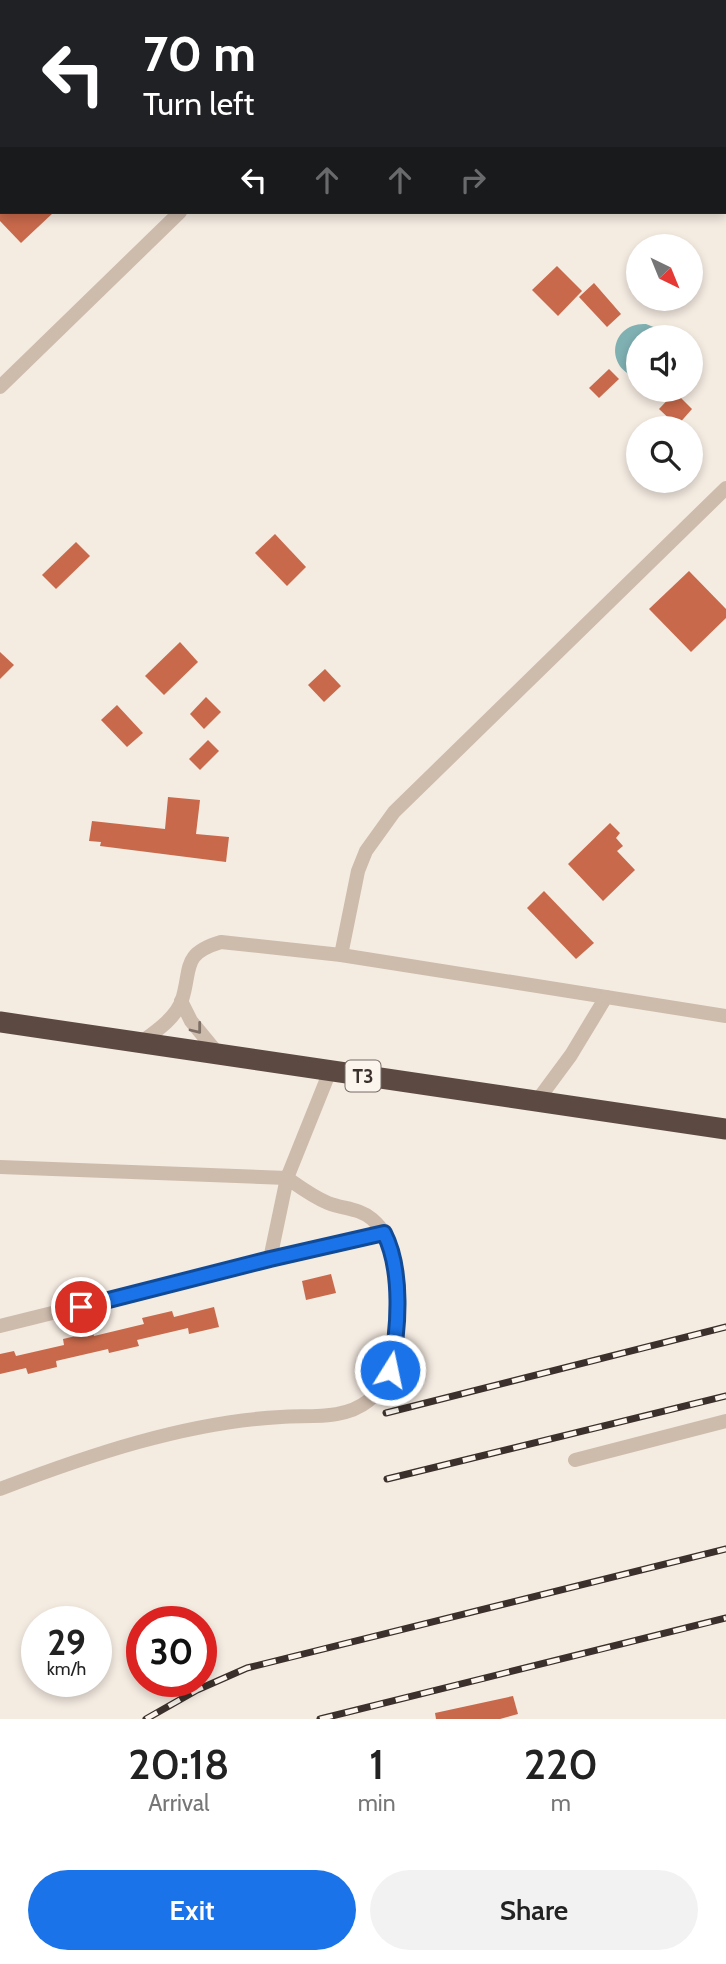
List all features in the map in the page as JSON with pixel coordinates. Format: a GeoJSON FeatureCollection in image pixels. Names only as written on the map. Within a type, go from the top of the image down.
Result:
{"type":"FeatureCollection","features":[{"type":"Feature","properties":{"kind":"highway","name":"T3"},"geometry":{"type":"LineString","coordinates":[[0,1022],[726,1129]]}},
{"type":"Feature","properties":{"kind":"street"},"geometry":{"type":"LineString","coordinates":[[0,387],[178,214]]}},
{"type":"Feature","properties":{"kind":"street"},"geometry":{"type":"LineString","coordinates":[[341,955],[358,871],[366,851],[394,812],[726,488]]}},
{"type":"Feature","properties":{"kind":"street"},"geometry":{"type":"LineString","coordinates":[[140,1043],[162,1026],[181,1001],[188,967],[195,956],[206,946],[221,942],[341,955],[726,1016]]}},
{"type":"Feature","properties":{"kind":"street"},"geometry":{"type":"LineString","coordinates":[[537,1101],[571,1055],[606,997]]}},
{"type":"Feature","properties":{"kind":"street"},"geometry":{"type":"LineString","coordinates":[[181,1001],[191,1021],[219,1055]]}},
{"type":"Feature","properties":{"kind":"street"},"geometry":{"type":"LineString","coordinates":[[270,1259],[288,1178],[330,1071]]}},
{"type":"Feature","properties":{"kind":"street"},"geometry":{"type":"LineString","coordinates":[[0,1167],[288,1178],[321,1200],[362,1212],[384,1233],[394,1259],[395,1348],[385,1380],[371,1399],[363,1405],[336,1415],[251,1419],[200,1427],[122,1448],[0,1489]]}},
{"type":"Feature","properties":{"kind":"street"},"geometry":{"type":"LineString","coordinates":[[0,1326],[384,1233]]}},
{"type":"Feature","properties":{"kind":"street"},"geometry":{"type":"LineString","coordinates":[[575,1460],[726,1421]]}},
{"type":"Feature","properties":{"kind":"water"},"geometry":{"type":"Polygon","coordinates":[[[625,330],[626,372],[616,356],[618,338],[625,330]]]}},
{"type":"Feature","properties":{"kind":"building"},"geometry":{"type":"Polygon","coordinates":[[[0,214],[52,214],[21,243],[0,221],[0,214]]]}},
{"type":"Feature","properties":{"kind":"building"},"geometry":{"type":"Polygon","coordinates":[[[557,266],[582,291],[558,316],[532,290],[557,266]]]}},
{"type":"Feature","properties":{"kind":"building"},"geometry":{"type":"Polygon","coordinates":[[[594,283],[621,314],[607,327],[579,297],[594,283]]]}},
{"type":"Feature","properties":{"kind":"building"},"geometry":{"type":"Polygon","coordinates":[[[609,369],[619,379],[599,398],[589,388],[609,369]]]}},
{"type":"Feature","properties":{"kind":"building"},"geometry":{"type":"Polygon","coordinates":[[[666,402],[685,402],[692,409],[686,416],[666,416],[659,409],[666,402]]]}},
{"type":"Feature","properties":{"kind":"building"},"geometry":{"type":"Polygon","coordinates":[[[275,534],[306,567],[287,586],[255,553],[275,534]]]}},
{"type":"Feature","properties":{"kind":"building"},"geometry":{"type":"Polygon","coordinates":[[[76,542],[90,556],[56,589],[42,575],[76,542]]]}},
{"type":"Feature","properties":{"kind":"building"},"geometry":{"type":"Polygon","coordinates":[[[689,571],[726,609],[726,618],[691,652],[649,609],[689,571]]]}},
{"type":"Feature","properties":{"kind":"building"},"geometry":{"type":"Polygon","coordinates":[[[180,642],[198,662],[164,695],[145,676],[180,642]]]}},
{"type":"Feature","properties":{"kind":"building"},"geometry":{"type":"Polygon","coordinates":[[[0,652],[14,665],[0,679],[0,652]]]}},
{"type":"Feature","properties":{"kind":"building"},"geometry":{"type":"Polygon","coordinates":[[[325,669],[341,686],[324,702],[308,685],[325,669]]]}},
{"type":"Feature","properties":{"kind":"building"},"geometry":{"type":"Polygon","coordinates":[[[206,697],[221,712],[204,729],[190,714],[206,697]]]}},
{"type":"Feature","properties":{"kind":"building"},"geometry":{"type":"Polygon","coordinates":[[[117,705],[143,733],[127,747],[101,720],[117,705]]]}},
{"type":"Feature","properties":{"kind":"building"},"geometry":{"type":"Polygon","coordinates":[[[208,740],[219,751],[200,770],[189,759],[208,740]]]}},
{"type":"Feature","properties":{"kind":"building"},"geometry":{"type":"Polygon","coordinates":[[[168,797],[200,800],[196,834],[229,837],[226,862],[100,846],[101,842],[89,841],[92,821],[165,829],[168,797]]]}},
{"type":"Feature","properties":{"kind":"building"},"geometry":{"type":"Polygon","coordinates":[[[610,823],[620,833],[616,838],[623,846],[617,851],[635,870],[603,901],[568,864],[610,823]]]}},
{"type":"Feature","properties":{"kind":"building"},"geometry":{"type":"Polygon","coordinates":[[[544,891],[594,943],[576,959],[527,908],[544,891]]]}},
{"type":"Feature","properties":{"kind":"building"},"geometry":{"type":"Polygon","coordinates":[[[331,1274],[336,1293],[306,1300],[302,1281],[331,1274]]]}},
{"type":"Feature","properties":{"kind":"building"},"geometry":{"type":"Polygon","coordinates":[[[214,1307],[219,1327],[189,1334],[188,1328],[137,1340],[139,1346],[109,1353],[108,1349],[56,1361],[57,1367],[28,1374],[26,1368],[0,1374],[0,1354],[14,1351],[16,1356],[64,1345],[63,1339],[93,1332],[94,1336],[144,1324],[142,1318],[172,1311],[174,1317],[214,1307]]]}},
{"type":"Feature","properties":{"kind":"building"},"geometry":{"type":"Polygon","coordinates":[[[513,1696],[518,1714],[500,1719],[436,1719],[435,1713],[513,1696]]]}},
{"type":"Feature","properties":{"kind":"railway"},"geometry":{"type":"LineString","coordinates":[[386,1413],[726,1327]]}},
{"type":"Feature","properties":{"kind":"railway"},"geometry":{"type":"LineString","coordinates":[[387,1479],[726,1396]]}},
{"type":"Feature","properties":{"kind":"railway"},"geometry":{"type":"LineString","coordinates":[[146,1719],[197,1690],[247,1668],[726,1549]]}},
{"type":"Feature","properties":{"kind":"railway"},"geometry":{"type":"LineString","coordinates":[[320,1719],[726,1618]]}},
{"type":"Feature","properties":{"kind":"route"},"geometry":{"type":"LineString","coordinates":[[81,1307],[384,1233],[390,1244],[396,1276],[397,1320],[390,1370]]}}]}
